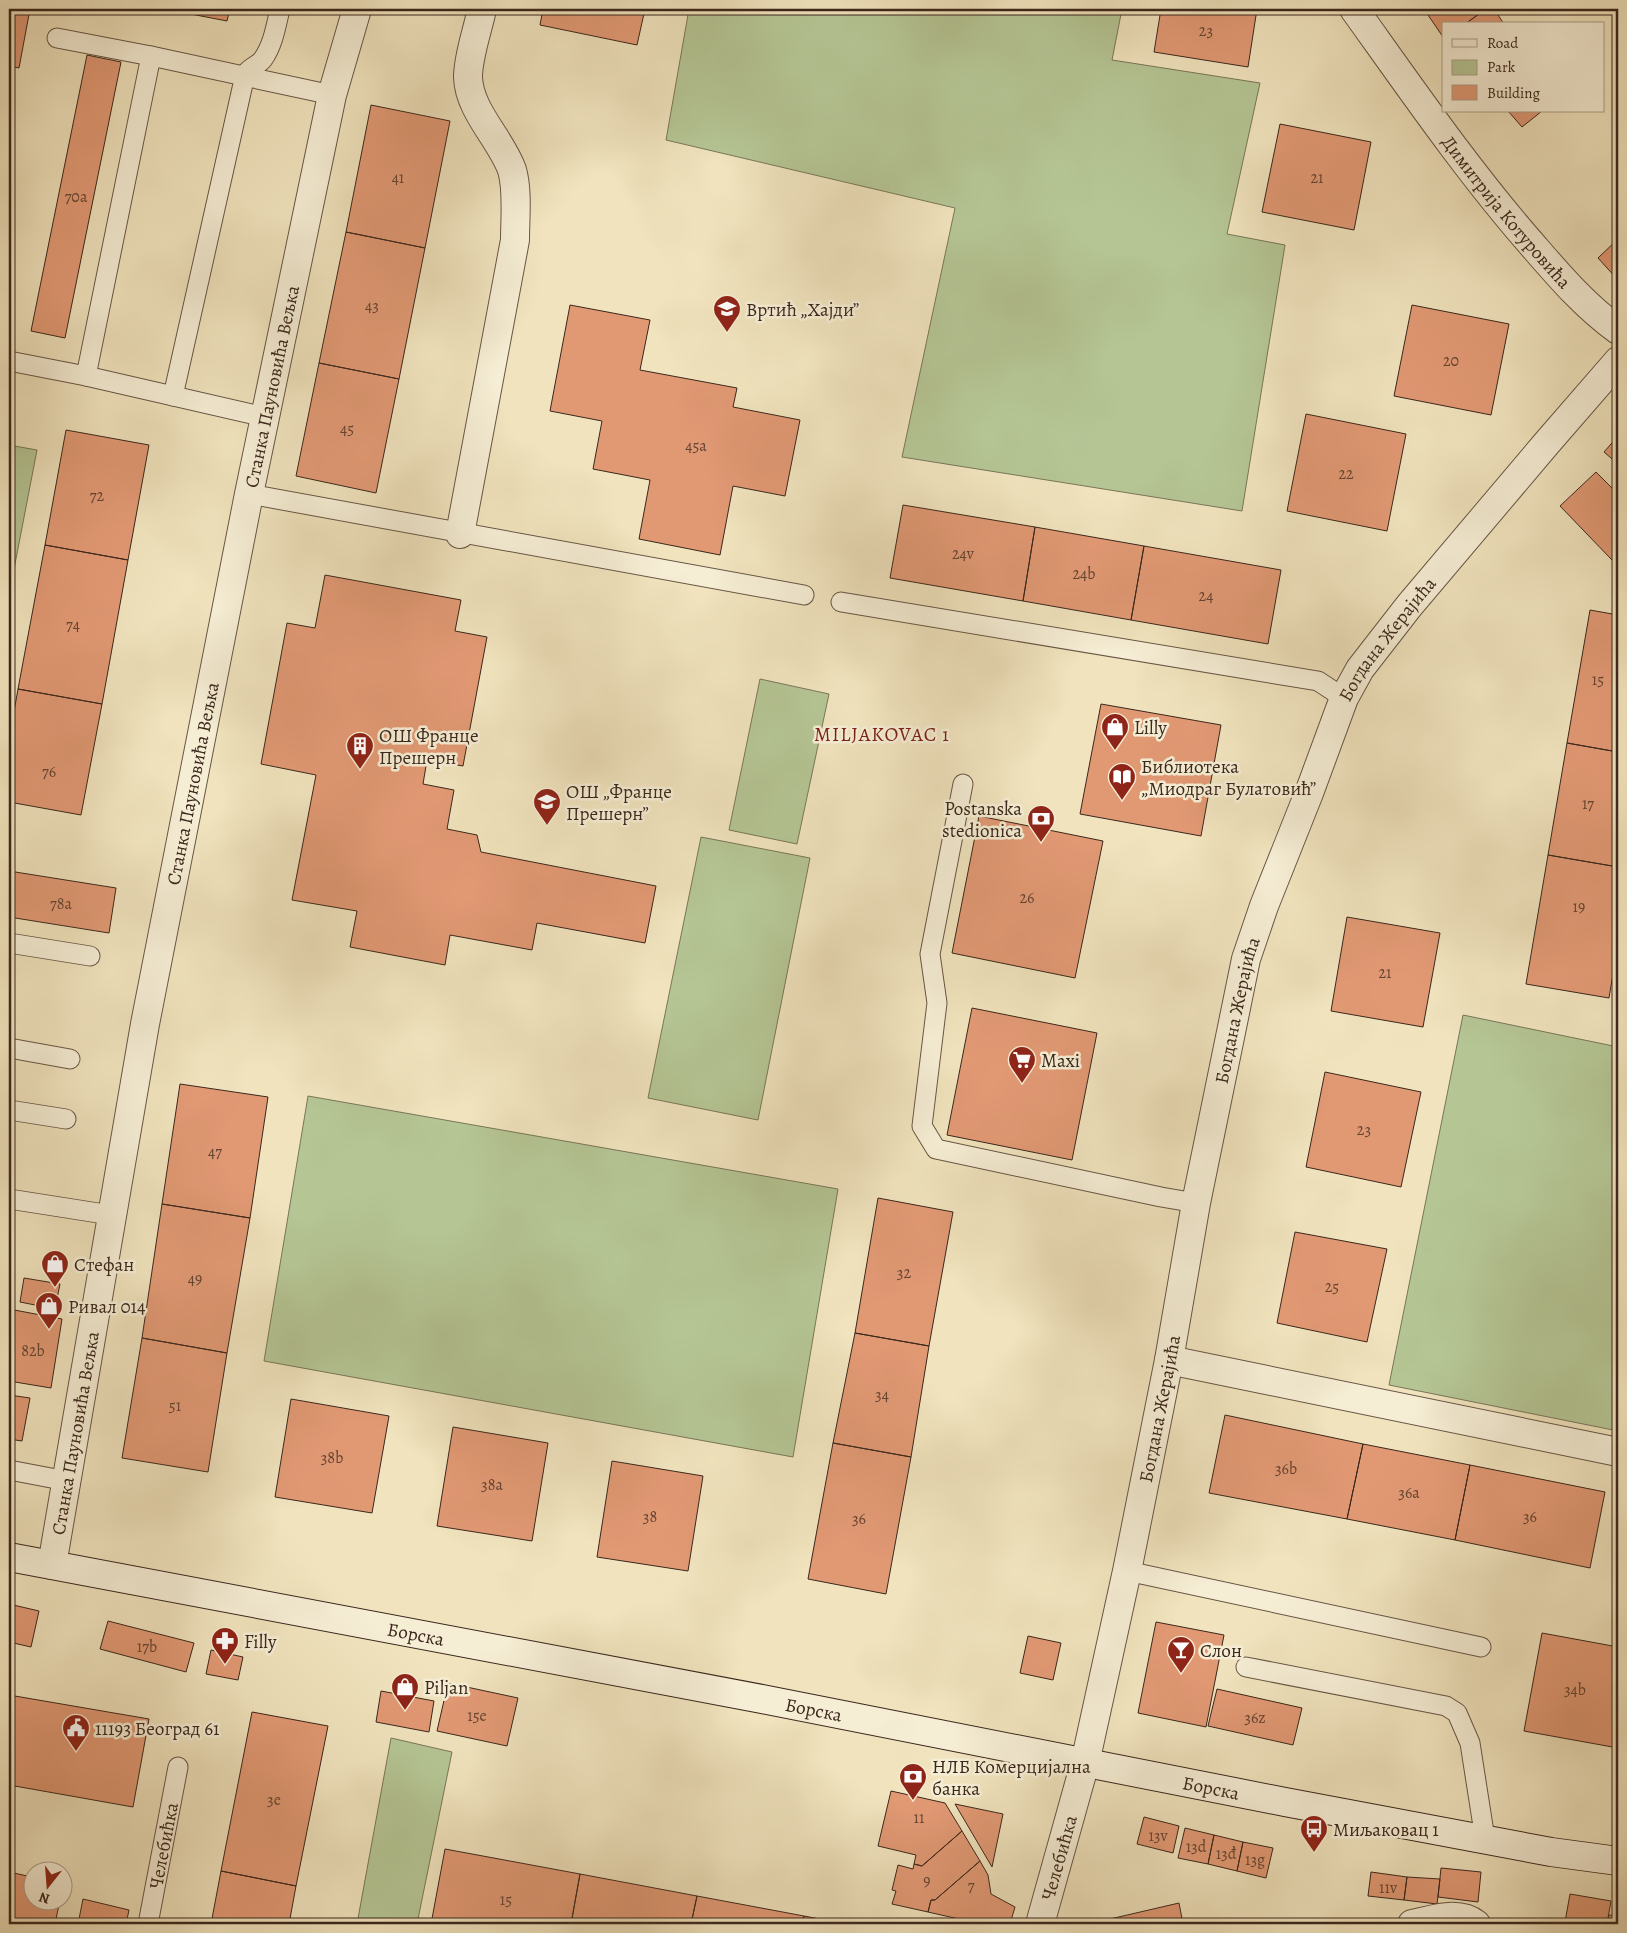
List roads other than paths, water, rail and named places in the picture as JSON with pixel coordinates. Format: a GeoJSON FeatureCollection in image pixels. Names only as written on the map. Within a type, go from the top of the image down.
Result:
{"type":"FeatureCollection","features":[{"type":"Feature","properties":{"kind":"street","name":"Станка Пауновића Вељка"},"geometry":{"type":"LineString","coordinates":[[52,1565],[111,1215],[146,1024],[249,494],[332,95],[357,9]]}},
{"type":"Feature","properties":{"kind":"street"},"geometry":{"type":"LineString","coordinates":[[460,534],[515,240],[515,206],[512,173],[504,153],[473,101],[468,77],[482,9]]}},
{"type":"Feature","properties":{"kind":"street","name":"Димитрија Котуровића"},"geometry":{"type":"LineString","coordinates":[[1354,9],[1504,214],[1579,298],[1598,316],[1618,330]]}},
{"type":"Feature","properties":{"kind":"street","name":"Богдана Жерајића"},"geometry":{"type":"LineString","coordinates":[[1085,1763],[1127,1571],[1169,1360],[1196,1203],[1246,959],[1264,906],[1344,698],[1360,669],[1409,606],[1618,361]]}},
{"type":"Feature","properties":{"kind":"street"},"geometry":{"type":"LineString","coordinates":[[1169,1360],[1618,1452]]}},
{"type":"Feature","properties":{"kind":"street","name":"Борска"},"geometry":{"type":"LineString","coordinates":[[9,1557],[752,1697],[1285,1802],[1551,1852],[1618,1860]]}},
{"type":"Feature","properties":{"kind":"street","name":"Челебићка"},"geometry":{"type":"LineString","coordinates":[[1040,1924],[1085,1763]]}},
{"type":"Feature","properties":{"kind":"street"},"geometry":{"type":"LineString","coordinates":[[1412,1924],[1455,1916],[1470,1920],[1476,1924]]}},
{"type":"Feature","properties":{"kind":"lane"},"geometry":{"type":"LineString","coordinates":[[174,396],[245,75],[251,67],[260,62],[267,52],[280,9]]}},
{"type":"Feature","properties":{"kind":"lane"},"geometry":{"type":"LineString","coordinates":[[57,38],[245,75],[332,95]]}},
{"type":"Feature","properties":{"kind":"lane"},"geometry":{"type":"LineString","coordinates":[[86,376],[151,56]]}},
{"type":"Feature","properties":{"kind":"lane"},"geometry":{"type":"LineString","coordinates":[[9,361],[86,376],[265,417]]}},
{"type":"Feature","properties":{"kind":"lane"},"geometry":{"type":"LineString","coordinates":[[249,494],[460,534],[804,595]]}},
{"type":"Feature","properties":{"kind":"lane"},"geometry":{"type":"LineString","coordinates":[[841,602],[1318,681],[1344,698]]}},
{"type":"Feature","properties":{"kind":"lane"},"geometry":{"type":"LineString","coordinates":[[963,784],[930,954],[937,1003],[922,1126],[936,1149],[1196,1203]]}},
{"type":"Feature","properties":{"kind":"lane"},"geometry":{"type":"LineString","coordinates":[[9,943],[90,956]]}},
{"type":"Feature","properties":{"kind":"lane"},"geometry":{"type":"LineString","coordinates":[[9,1048],[70,1059]]}},
{"type":"Feature","properties":{"kind":"lane"},"geometry":{"type":"LineString","coordinates":[[9,1110],[66,1119]]}},
{"type":"Feature","properties":{"kind":"lane"},"geometry":{"type":"LineString","coordinates":[[9,1199],[111,1215]]}},
{"type":"Feature","properties":{"kind":"lane"},"geometry":{"type":"LineString","coordinates":[[9,1470],[67,1481]]}},
{"type":"Feature","properties":{"kind":"lane"},"geometry":{"type":"LineString","coordinates":[[1127,1571],[1481,1647]]}},
{"type":"Feature","properties":{"kind":"lane"},"geometry":{"type":"LineString","coordinates":[[1246,1667],[1446,1706],[1457,1712],[1470,1743],[1485,1839]]}},
{"type":"Feature","properties":{"kind":"lane","name":"Челебићка"},"geometry":{"type":"LineString","coordinates":[[148,1924],[178,1767]]}},
{"type":"Feature","properties":{"kind":"place","name":"Вртић „Хајди”"},"geometry":{"type":"Point","coordinates":[727,333]}},
{"type":"Feature","properties":{"kind":"place","name":"Lilly"},"geometry":{"type":"Point","coordinates":[1115,751]}},
{"type":"Feature","properties":{"kind":"place","name":"ОШ Франце Прешерн"},"geometry":{"type":"Point","coordinates":[360,770]}},
{"type":"Feature","properties":{"kind":"place","name":"Библиотека „Миодраг Булатовић”"},"geometry":{"type":"Point","coordinates":[1122,801]}},
{"type":"Feature","properties":{"kind":"place","name":"ОШ „Франце Прешерн”"},"geometry":{"type":"Point","coordinates":[547,826]}},
{"type":"Feature","properties":{"kind":"place","name":"Postanska stedionica"},"geometry":{"type":"Point","coordinates":[1041,843]}},
{"type":"Feature","properties":{"kind":"place","name":"Maxi"},"geometry":{"type":"Point","coordinates":[1022,1084]}},
{"type":"Feature","properties":{"kind":"place","name":"Стефан"},"geometry":{"type":"Point","coordinates":[55,1288]}},
{"type":"Feature","properties":{"kind":"place","name":"Ривал 014"},"geometry":{"type":"Point","coordinates":[49,1330]}},
{"type":"Feature","properties":{"kind":"place","name":"Filly"},"geometry":{"type":"Point","coordinates":[225,1665]}},
{"type":"Feature","properties":{"kind":"place","name":"Слон"},"geometry":{"type":"Point","coordinates":[1181,1674]}},
{"type":"Feature","properties":{"kind":"place","name":"Piljan"},"geometry":{"type":"Point","coordinates":[405,1711]}},
{"type":"Feature","properties":{"kind":"place","name":"11193 Београд 61"},"geometry":{"type":"Point","coordinates":[76,1752]}},
{"type":"Feature","properties":{"kind":"place","name":"НЛБ Комерцијална банка"},"geometry":{"type":"Point","coordinates":[913,1801]}},
{"type":"Feature","properties":{"kind":"place","name":"Миљаковац 1"},"geometry":{"type":"Point","coordinates":[1314,1853]}},
{"type":"Feature","properties":{"kind":"district","name":"MILJAKOVAC 1"},"geometry":{"type":"Point","coordinates":[882,734]}}]}
